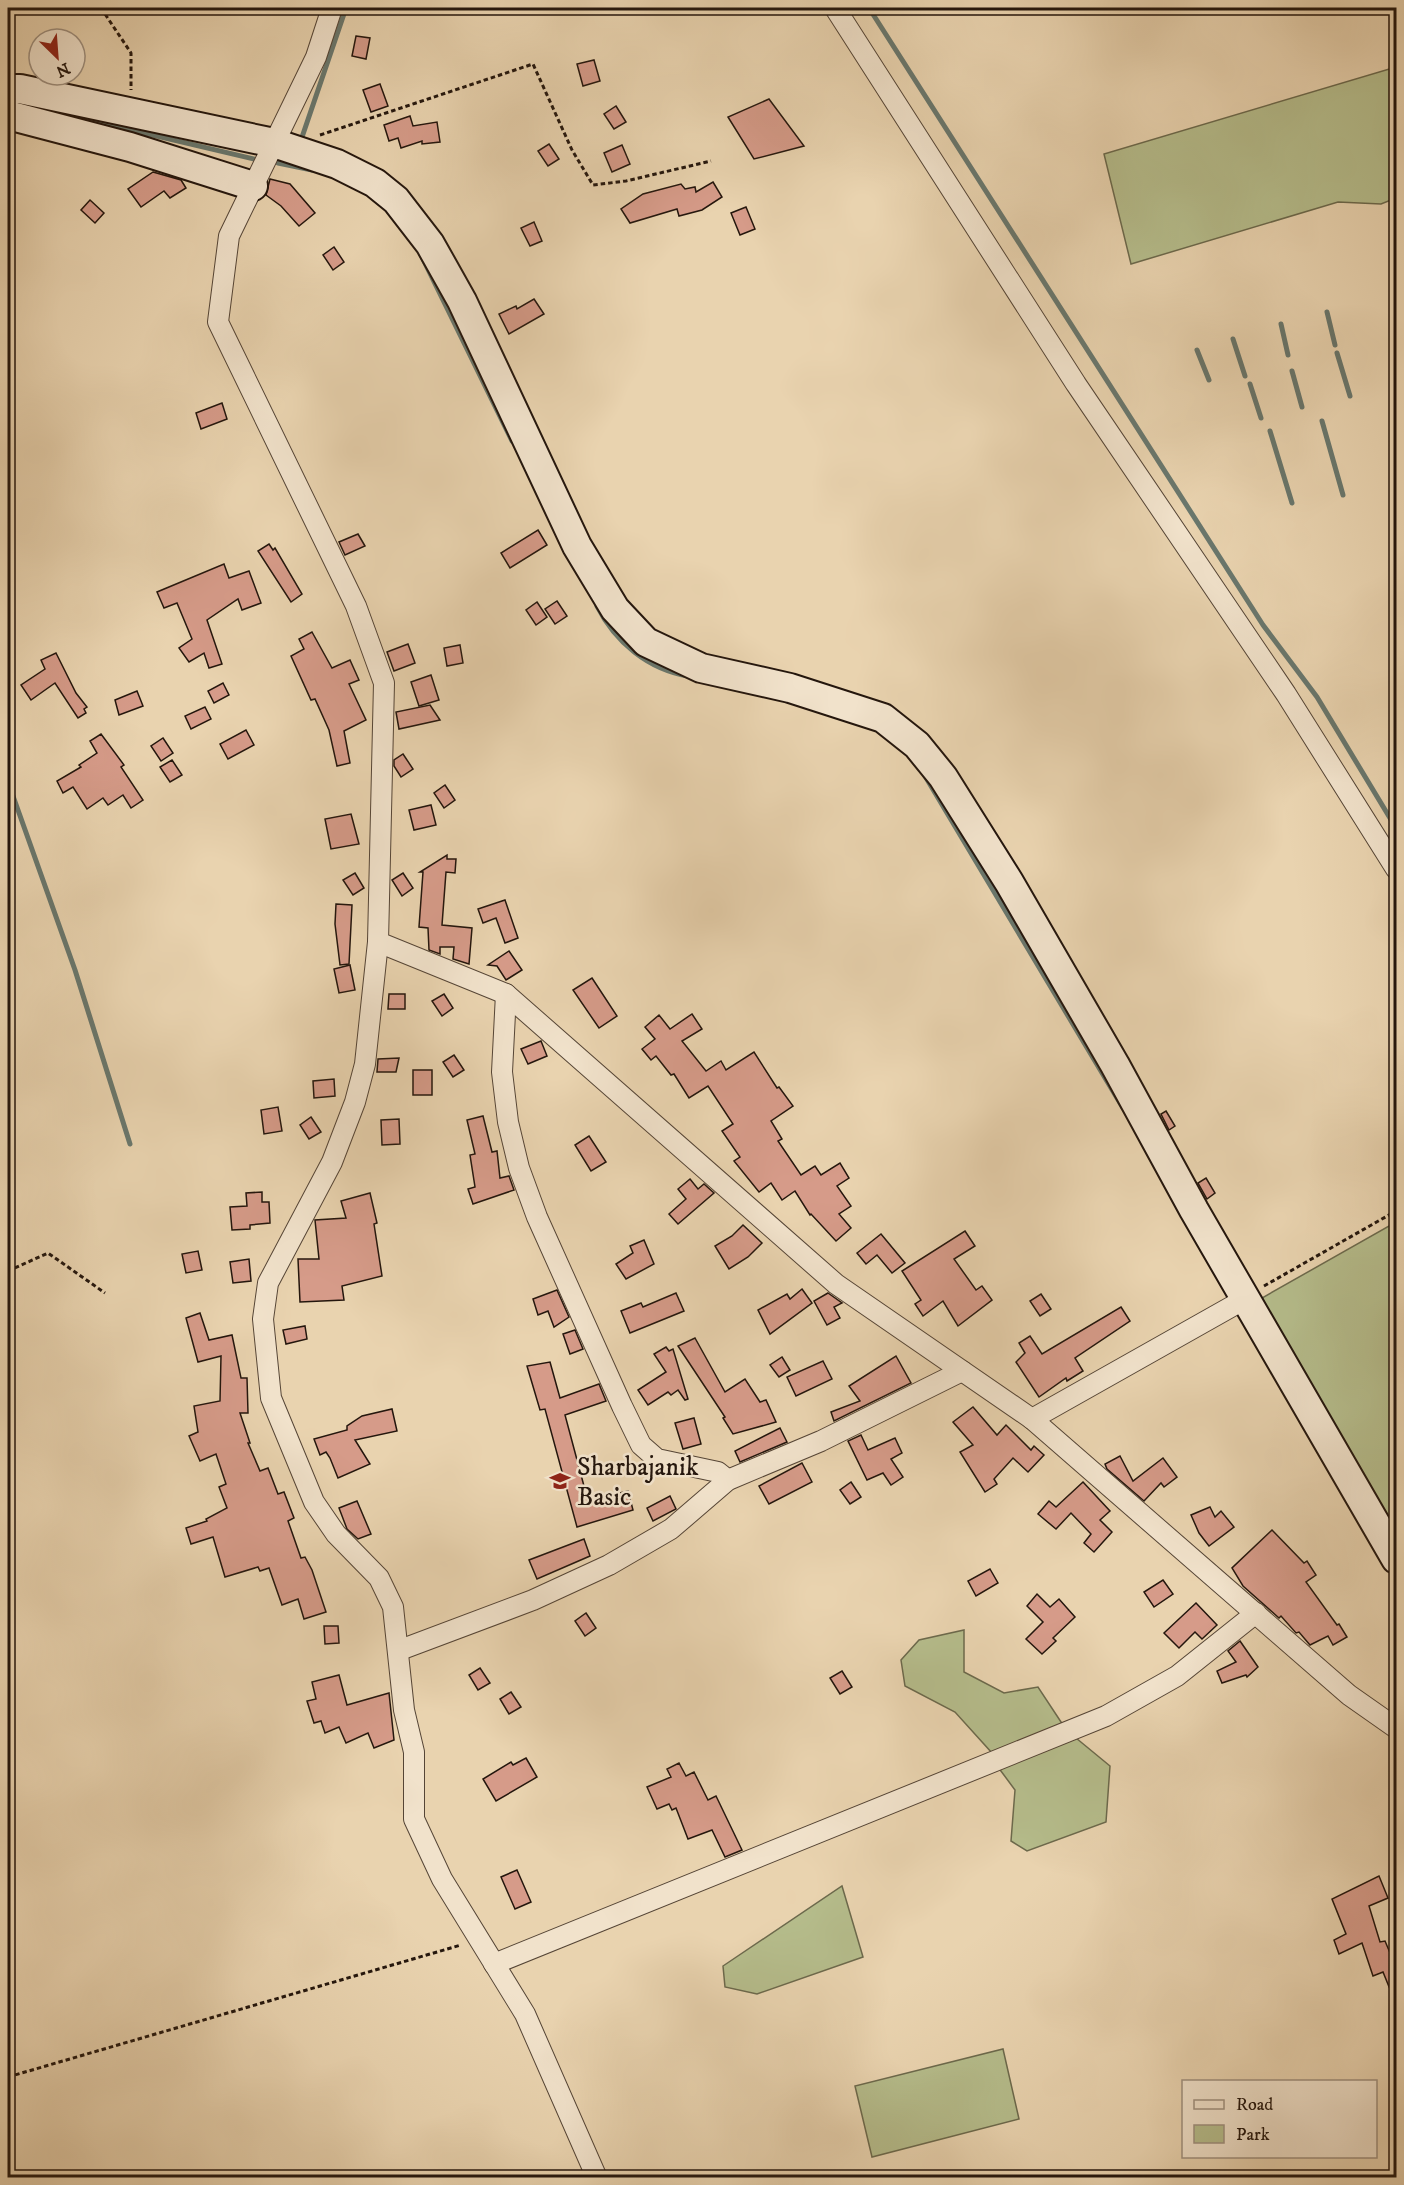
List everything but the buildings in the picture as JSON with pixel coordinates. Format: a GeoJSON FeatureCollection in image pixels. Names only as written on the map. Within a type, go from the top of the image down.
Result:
{"type":"FeatureCollection","features":[{"type":"Feature","properties":{"kind":"street"},"geometry":{"type":"LineString","coordinates":[[332,8],[316,57],[229,236],[218,322],[356,606],[384,683],[378,942],[365,1065],[355,1102],[332,1162],[268,1283],[263,1318],[271,1398],[314,1502],[336,1534],[379,1578],[393,1607],[400,1650],[404,1710],[414,1752],[414,1819],[442,1879],[525,2014],[597,2178]]}},
{"type":"Feature","properties":{"kind":"street"},"geometry":{"type":"LineString","coordinates":[[835,8],[1076,384],[1286,694],[1396,869]]}},
{"type":"Feature","properties":{"kind":"street"},"geometry":{"type":"LineString","coordinates":[[8,89],[20,89],[274,143],[337,164],[375,183],[396,200],[429,244],[462,301],[578,546],[615,609],[646,642],[701,668],[790,688],[882,718],[917,744],[943,777],[1009,882],[1245,1299],[1396,1559]]}},
{"type":"Feature","properties":{"kind":"street"},"geometry":{"type":"LineString","coordinates":[[8,115],[130,147],[253,186]]}},
{"type":"Feature","properties":{"kind":"street"},"geometry":{"type":"LineString","coordinates":[[378,942],[506,994],[836,1284],[1032,1419],[1349,1695],[1396,1728]]}},
{"type":"Feature","properties":{"kind":"street"},"geometry":{"type":"LineString","coordinates":[[506,994],[502,1072],[508,1122],[519,1168],[537,1217],[622,1406],[641,1445],[657,1459],[718,1472],[728,1480]]}},
{"type":"Feature","properties":{"kind":"street"},"geometry":{"type":"LineString","coordinates":[[1032,1419],[1245,1299]]}},
{"type":"Feature","properties":{"kind":"street"},"geometry":{"type":"LineString","coordinates":[[400,1650],[533,1600],[638,1550],[671,1529],[728,1480],[853,1426],[962,1371]]}},
{"type":"Feature","properties":{"kind":"street"},"geometry":{"type":"LineString","coordinates":[[494,1964],[1106,1716],[1177,1676],[1256,1613]]}},
{"type":"Feature","properties":{"kind":"path"},"geometry":{"type":"LineString","coordinates":[[101,8],[131,52],[131,114]]}},
{"type":"Feature","properties":{"kind":"path"},"geometry":{"type":"LineString","coordinates":[[302,153],[318,136],[338,128],[533,64],[572,150],[593,185],[626,181],[711,161]]}},
{"type":"Feature","properties":{"kind":"path"},"geometry":{"type":"LineString","coordinates":[[1245,1299],[1396,1211]]}},
{"type":"Feature","properties":{"kind":"path"},"geometry":{"type":"LineString","coordinates":[[8,1271],[48,1252],[105,1293]]}},
{"type":"Feature","properties":{"kind":"path"},"geometry":{"type":"LineString","coordinates":[[8,2078],[480,1940]]}},
{"type":"Feature","properties":{"kind":"green space"},"geometry":{"type":"Polygon","coordinates":[[[1396,67],[1396,198],[1381,204],[1338,202],[1131,264],[1104,154],[1396,67]]]}},
{"type":"Feature","properties":{"kind":"green space"},"geometry":{"type":"Polygon","coordinates":[[[1396,1222],[1396,1539],[1316,1400],[1262,1298],[1396,1222]]]}},
{"type":"Feature","properties":{"kind":"green space"},"geometry":{"type":"Polygon","coordinates":[[[964,1630],[964,1672],[1004,1693],[1038,1687],[1063,1725],[993,1754],[955,1712],[905,1686],[901,1660],[919,1640],[964,1630]]]}},
{"type":"Feature","properties":{"kind":"green space"},"geometry":{"type":"Polygon","coordinates":[[[1076,1738],[1110,1766],[1106,1822],[1027,1851],[1011,1841],[1015,1790],[998,1767],[1076,1738]]]}},
{"type":"Feature","properties":{"kind":"green space"},"geometry":{"type":"Polygon","coordinates":[[[842,1886],[863,1957],[757,1994],[725,1987],[723,1966],[842,1886]]]}},
{"type":"Feature","properties":{"kind":"green space"},"geometry":{"type":"Polygon","coordinates":[[[1003,2049],[1019,2119],[872,2157],[855,2086],[1003,2049]]]}},
{"type":"Feature","properties":{"kind":"waterway"},"geometry":{"type":"LineString","coordinates":[[300,143],[346,8]]}},
{"type":"Feature","properties":{"kind":"waterway"},"geometry":{"type":"LineString","coordinates":[[869,8],[1263,625],[1317,697],[1396,828]]}},
{"type":"Feature","properties":{"kind":"waterway"},"geometry":{"type":"LineString","coordinates":[[38,108],[258,160]]}},
{"type":"Feature","properties":{"kind":"waterway"},"geometry":{"type":"LineString","coordinates":[[278,163],[312,170]]}},
{"type":"Feature","properties":{"kind":"waterway"},"geometry":{"type":"LineString","coordinates":[[421,255],[512,441]]}},
{"type":"Feature","properties":{"kind":"waterway"},"geometry":{"type":"LineString","coordinates":[[1327,312],[1335,345]]}},
{"type":"Feature","properties":{"kind":"waterway"},"geometry":{"type":"LineString","coordinates":[[1281,324],[1288,355]]}},
{"type":"Feature","properties":{"kind":"waterway"},"geometry":{"type":"LineString","coordinates":[[1233,339],[1245,376]]}},
{"type":"Feature","properties":{"kind":"waterway"},"geometry":{"type":"LineString","coordinates":[[1197,350],[1209,380]]}},
{"type":"Feature","properties":{"kind":"waterway"},"geometry":{"type":"LineString","coordinates":[[1337,353],[1350,396]]}},
{"type":"Feature","properties":{"kind":"waterway"},"geometry":{"type":"LineString","coordinates":[[1292,371],[1302,407]]}},
{"type":"Feature","properties":{"kind":"waterway"},"geometry":{"type":"LineString","coordinates":[[1250,384],[1261,418]]}},
{"type":"Feature","properties":{"kind":"waterway"},"geometry":{"type":"LineString","coordinates":[[1322,421],[1343,495]]}},
{"type":"Feature","properties":{"kind":"waterway"},"geometry":{"type":"LineString","coordinates":[[1270,431],[1292,503]]}},
{"type":"Feature","properties":{"kind":"waterway"},"geometry":{"type":"LineString","coordinates":[[597,606],[614,632],[635,652],[660,667],[688,676]]}},
{"type":"Feature","properties":{"kind":"waterway"},"geometry":{"type":"LineString","coordinates":[[925,776],[1123,1108]]}},
{"type":"Feature","properties":{"kind":"waterway"},"geometry":{"type":"LineString","coordinates":[[8,782],[75,970],[130,1144]]}},
{"type":"Feature","properties":{"kind":"place","name":"Sharbajanik Basic"},"geometry":{"type":"Point","coordinates":[560,1481]}}]}
